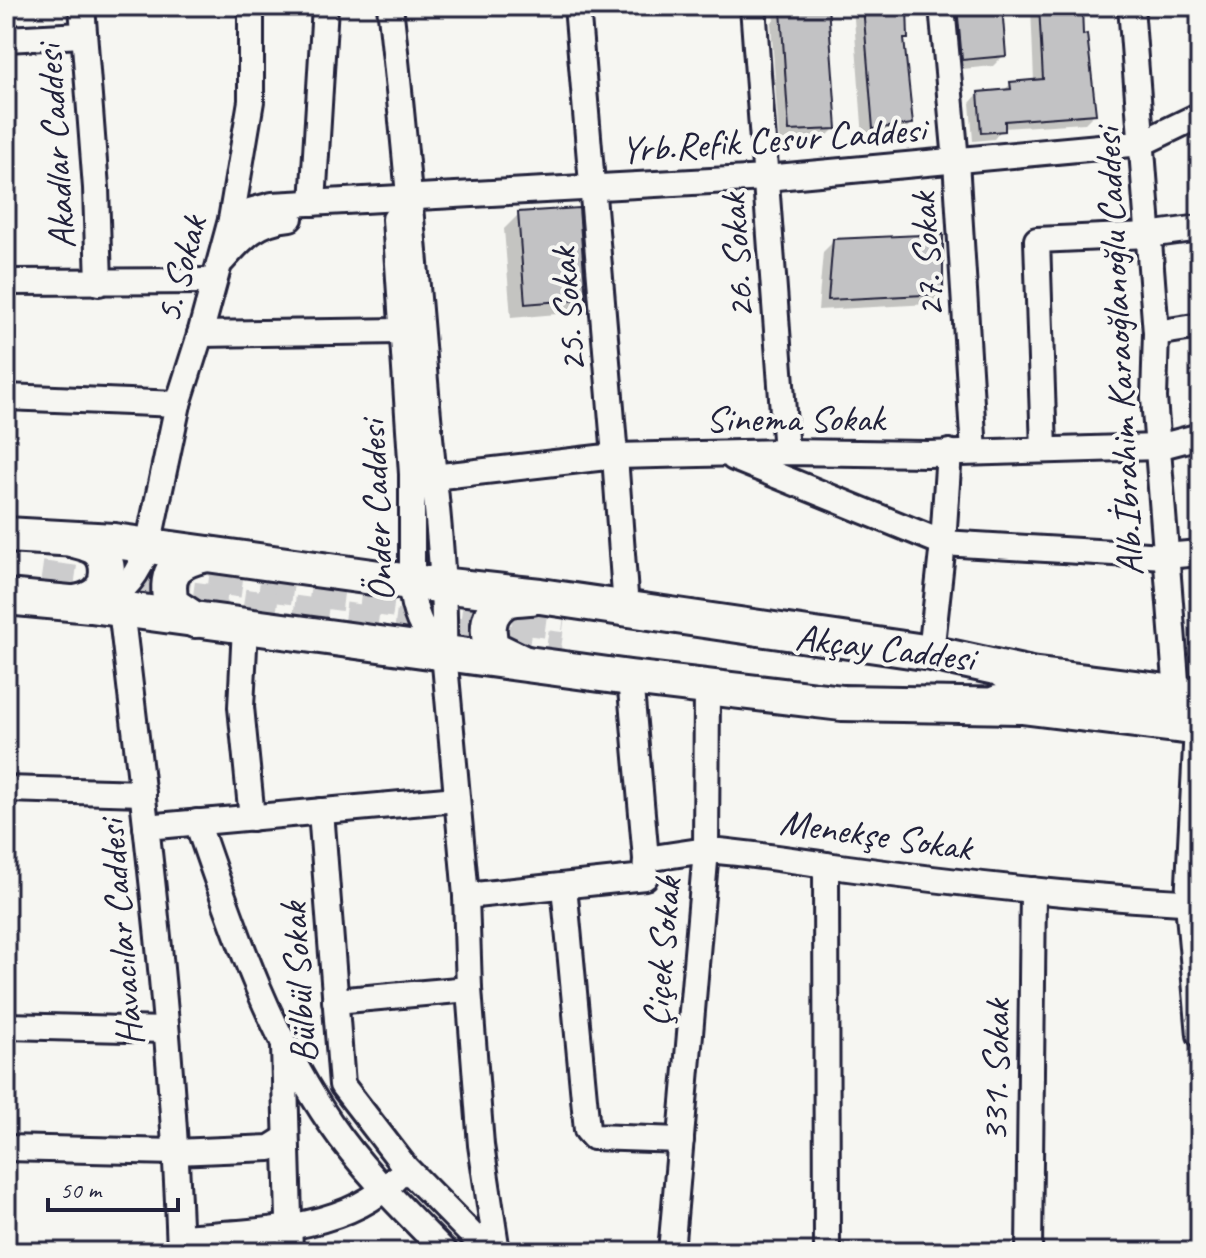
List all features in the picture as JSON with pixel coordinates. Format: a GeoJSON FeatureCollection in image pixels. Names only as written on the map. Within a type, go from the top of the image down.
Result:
{"type":"FeatureCollection","features":[{"type":"Feature","properties":{"kind":"highway"},"geometry":{"type":"LineString","coordinates":[[6,535],[53,557]]}},
{"type":"Feature","properties":{"kind":"highway"},"geometry":{"type":"LineString","coordinates":[[6,575],[94,546],[105,556],[108,569],[101,591],[93,598],[99,606]]}},
{"type":"Feature","properties":{"kind":"highway"},"geometry":{"type":"LineString","coordinates":[[6,552],[53,557],[148,546],[540,596],[931,653],[1024,690]]}},
{"type":"Feature","properties":{"kind":"highway"},"geometry":{"type":"LineString","coordinates":[[195,620],[171,604],[168,589],[170,577],[184,559],[207,554]]}},
{"type":"Feature","properties":{"kind":"highway"},"geometry":{"type":"LineString","coordinates":[[525,664],[492,648],[487,632],[490,618],[506,600],[540,596]]}},
{"type":"Feature","properties":{"kind":"highway"},"geometry":{"type":"LineString","coordinates":[[6,597],[99,606],[630,678],[842,703],[1024,690]]}},
{"type":"Feature","properties":{"kind":"highway","name":"Akçay Caddesi"},"geometry":{"type":"LineString","coordinates":[[562,636],[1193,711]]}},
{"type":"Feature","properties":{"kind":"street","name":"Akadlar Caddesi"},"geometry":{"type":"LineString","coordinates":[[82,6],[96,188],[99,283]]}},
{"type":"Feature","properties":{"kind":"street","name":"5. Sokak"},"geometry":{"type":"LineString","coordinates":[[99,606],[129,584],[143,561],[178,404],[231,220],[251,101],[251,6]]}},
{"type":"Feature","properties":{"kind":"street"},"geometry":{"type":"LineString","coordinates":[[313,203],[325,6]]}},
{"type":"Feature","properties":{"kind":"street","name":"Önder Caddesi"},"geometry":{"type":"LineString","coordinates":[[389,6],[402,331],[412,474],[427,583]]}},
{"type":"Feature","properties":{"kind":"street","name":"25. Sokak"},"geometry":{"type":"LineString","coordinates":[[577,6],[626,609]]}},
{"type":"Feature","properties":{"kind":"street","name":"26. Sokak"},"geometry":{"type":"LineString","coordinates":[[753,6],[786,452]]}},
{"type":"Feature","properties":{"kind":"street","name":"27. Sokak"},"geometry":{"type":"LineString","coordinates":[[942,6],[956,161],[974,452]]}},
{"type":"Feature","properties":{"kind":"street","name":"Alb.İbrahim Karaoğlanoğlu Caddesi"},"geometry":{"type":"LineString","coordinates":[[1131,6],[1156,333],[1154,398],[1165,556],[1193,711],[1194,903],[1200,1035]]}},
{"type":"Feature","properties":{"kind":"street"},"geometry":{"type":"LineString","coordinates":[[6,39],[83,35]]}},
{"type":"Feature","properties":{"kind":"street"},"geometry":{"type":"LineString","coordinates":[[1142,143],[1200,115]]}},
{"type":"Feature","properties":{"kind":"street","name":"Yrb.Refik Cesur Caddesi"},"geometry":{"type":"LineString","coordinates":[[215,274],[245,235],[272,220],[399,203],[766,178],[1142,143]]}},
{"type":"Feature","properties":{"kind":"street","name":"Yrb.Refik Cesur Caddesi"},"geometry":{"type":"LineString","coordinates":[[231,220],[272,205],[399,203]]}},
{"type":"Feature","properties":{"kind":"street","name":"Önder Caddesi"},"geometry":{"type":"LineString","coordinates":[[399,203],[433,477],[427,583]]}},
{"type":"Feature","properties":{"kind":"street"},"geometry":{"type":"LineString","coordinates":[[1044,450],[1037,240],[1148,235],[1200,228]]}},
{"type":"Feature","properties":{"kind":"street"},"geometry":{"type":"LineString","coordinates":[[6,282],[99,283],[215,274]]}},
{"type":"Feature","properties":{"kind":"street"},"geometry":{"type":"LineString","coordinates":[[1156,333],[1200,326]]}},
{"type":"Feature","properties":{"kind":"street"},"geometry":{"type":"LineString","coordinates":[[200,334],[402,331]]}},
{"type":"Feature","properties":{"kind":"street"},"geometry":{"type":"LineString","coordinates":[[6,397],[178,404]]}},
{"type":"Feature","properties":{"kind":"street","name":"Sinema Sokak"},"geometry":{"type":"LineString","coordinates":[[433,477],[615,456],[1158,447],[1200,436]]}},
{"type":"Feature","properties":{"kind":"street"},"geometry":{"type":"LineString","coordinates":[[931,653],[949,452]]}},
{"type":"Feature","properties":{"kind":"street"},"geometry":{"type":"LineString","coordinates":[[727,455],[943,543],[1165,556],[1200,553]]}},
{"type":"Feature","properties":{"kind":"street"},"geometry":{"type":"LineString","coordinates":[[427,583],[444,653],[466,896],[469,989],[481,1145],[482,1250]]}},
{"type":"Feature","properties":{"kind":"street","name":"Havacılar Caddesi"},"geometry":{"type":"LineString","coordinates":[[99,606],[143,793],[166,1030],[180,1244]]}},
{"type":"Feature","properties":{"kind":"street"},"geometry":{"type":"LineString","coordinates":[[245,627],[241,707],[252,818]]}},
{"type":"Feature","properties":{"kind":"street","name":"Çiçek Sokak"},"geometry":{"type":"LineString","coordinates":[[630,678],[646,859],[706,850],[671,1252]]}},
{"type":"Feature","properties":{"kind":"street"},"geometry":{"type":"LineString","coordinates":[[706,850],[707,687]]}},
{"type":"Feature","properties":{"kind":"street"},"geometry":{"type":"LineString","coordinates":[[6,789],[143,793]]}},
{"type":"Feature","properties":{"kind":"street"},"geometry":{"type":"LineString","coordinates":[[146,827],[457,799]]}},
{"type":"Feature","properties":{"kind":"street","name":"Bülbül Sokak"},"geometry":{"type":"LineString","coordinates":[[321,811],[342,1085],[406,1168],[482,1250]]}},
{"type":"Feature","properties":{"kind":"street"},"geometry":{"type":"LineString","coordinates":[[197,822],[236,936],[284,1045],[331,1124],[385,1191],[445,1252]]}},
{"type":"Feature","properties":{"kind":"street","name":"Menekşe Sokak"},"geometry":{"type":"LineString","coordinates":[[706,850],[1033,890],[1194,903]]}},
{"type":"Feature","properties":{"kind":"street"},"geometry":{"type":"LineString","coordinates":[[466,896],[645,877],[646,859]]}},
{"type":"Feature","properties":{"kind":"street"},"geometry":{"type":"LineString","coordinates":[[826,865],[827,1252]]}},
{"type":"Feature","properties":{"kind":"street"},"geometry":{"type":"LineString","coordinates":[[564,886],[587,1130],[593,1137],[681,1140]]}},
{"type":"Feature","properties":{"kind":"street","name":"331. Sokak"},"geometry":{"type":"LineString","coordinates":[[1029,1252],[1033,890]]}},
{"type":"Feature","properties":{"kind":"street"},"geometry":{"type":"LineString","coordinates":[[335,1001],[469,989]]}},
{"type":"Feature","properties":{"kind":"street"},"geometry":{"type":"LineString","coordinates":[[6,1026],[166,1030]]}},
{"type":"Feature","properties":{"kind":"street"},"geometry":{"type":"LineString","coordinates":[[284,1045],[290,1240]]}},
{"type":"Feature","properties":{"kind":"street"},"geometry":{"type":"LineString","coordinates":[[6,1148],[175,1152],[270,1148],[286,1138]]}},
{"type":"Feature","properties":{"kind":"street"},"geometry":{"type":"LineString","coordinates":[[180,1244],[290,1240],[385,1191],[406,1168]]}},
{"type":"Feature","properties":{"kind":"building"},"geometry":{"type":"Polygon","coordinates":[[[828,6],[837,129],[789,131],[781,10],[828,6]]]}},
{"type":"Feature","properties":{"kind":"building"},"geometry":{"type":"Polygon","coordinates":[[[863,6],[907,6],[908,39],[904,39],[913,124],[873,129],[863,6]]]}},
{"type":"Feature","properties":{"kind":"building"},"geometry":{"type":"Polygon","coordinates":[[[957,6],[1002,6],[1006,56],[962,60],[957,6]]]}},
{"type":"Feature","properties":{"kind":"building"},"geometry":{"type":"Polygon","coordinates":[[[1039,6],[1082,6],[1083,35],[1087,34],[1096,114],[1005,121],[1005,131],[981,133],[978,92],[1011,89],[1010,82],[1043,79],[1039,6]]]}},
{"type":"Feature","properties":{"kind":"building"},"geometry":{"type":"Polygon","coordinates":[[[579,208],[586,299],[525,304],[518,212],[579,208]]]}},
{"type":"Feature","properties":{"kind":"building"},"geometry":{"type":"Polygon","coordinates":[[[943,234],[943,294],[828,300],[833,239],[943,234]]]}},
{"type":"Feature","properties":{"kind":"tunnel"},"geometry":{"type":"LineString","coordinates":[[108,563],[564,623]]}},
{"type":"Feature","properties":{"kind":"tunnel"},"geometry":{"type":"LineString","coordinates":[[41,578],[561,649]]}}]}
